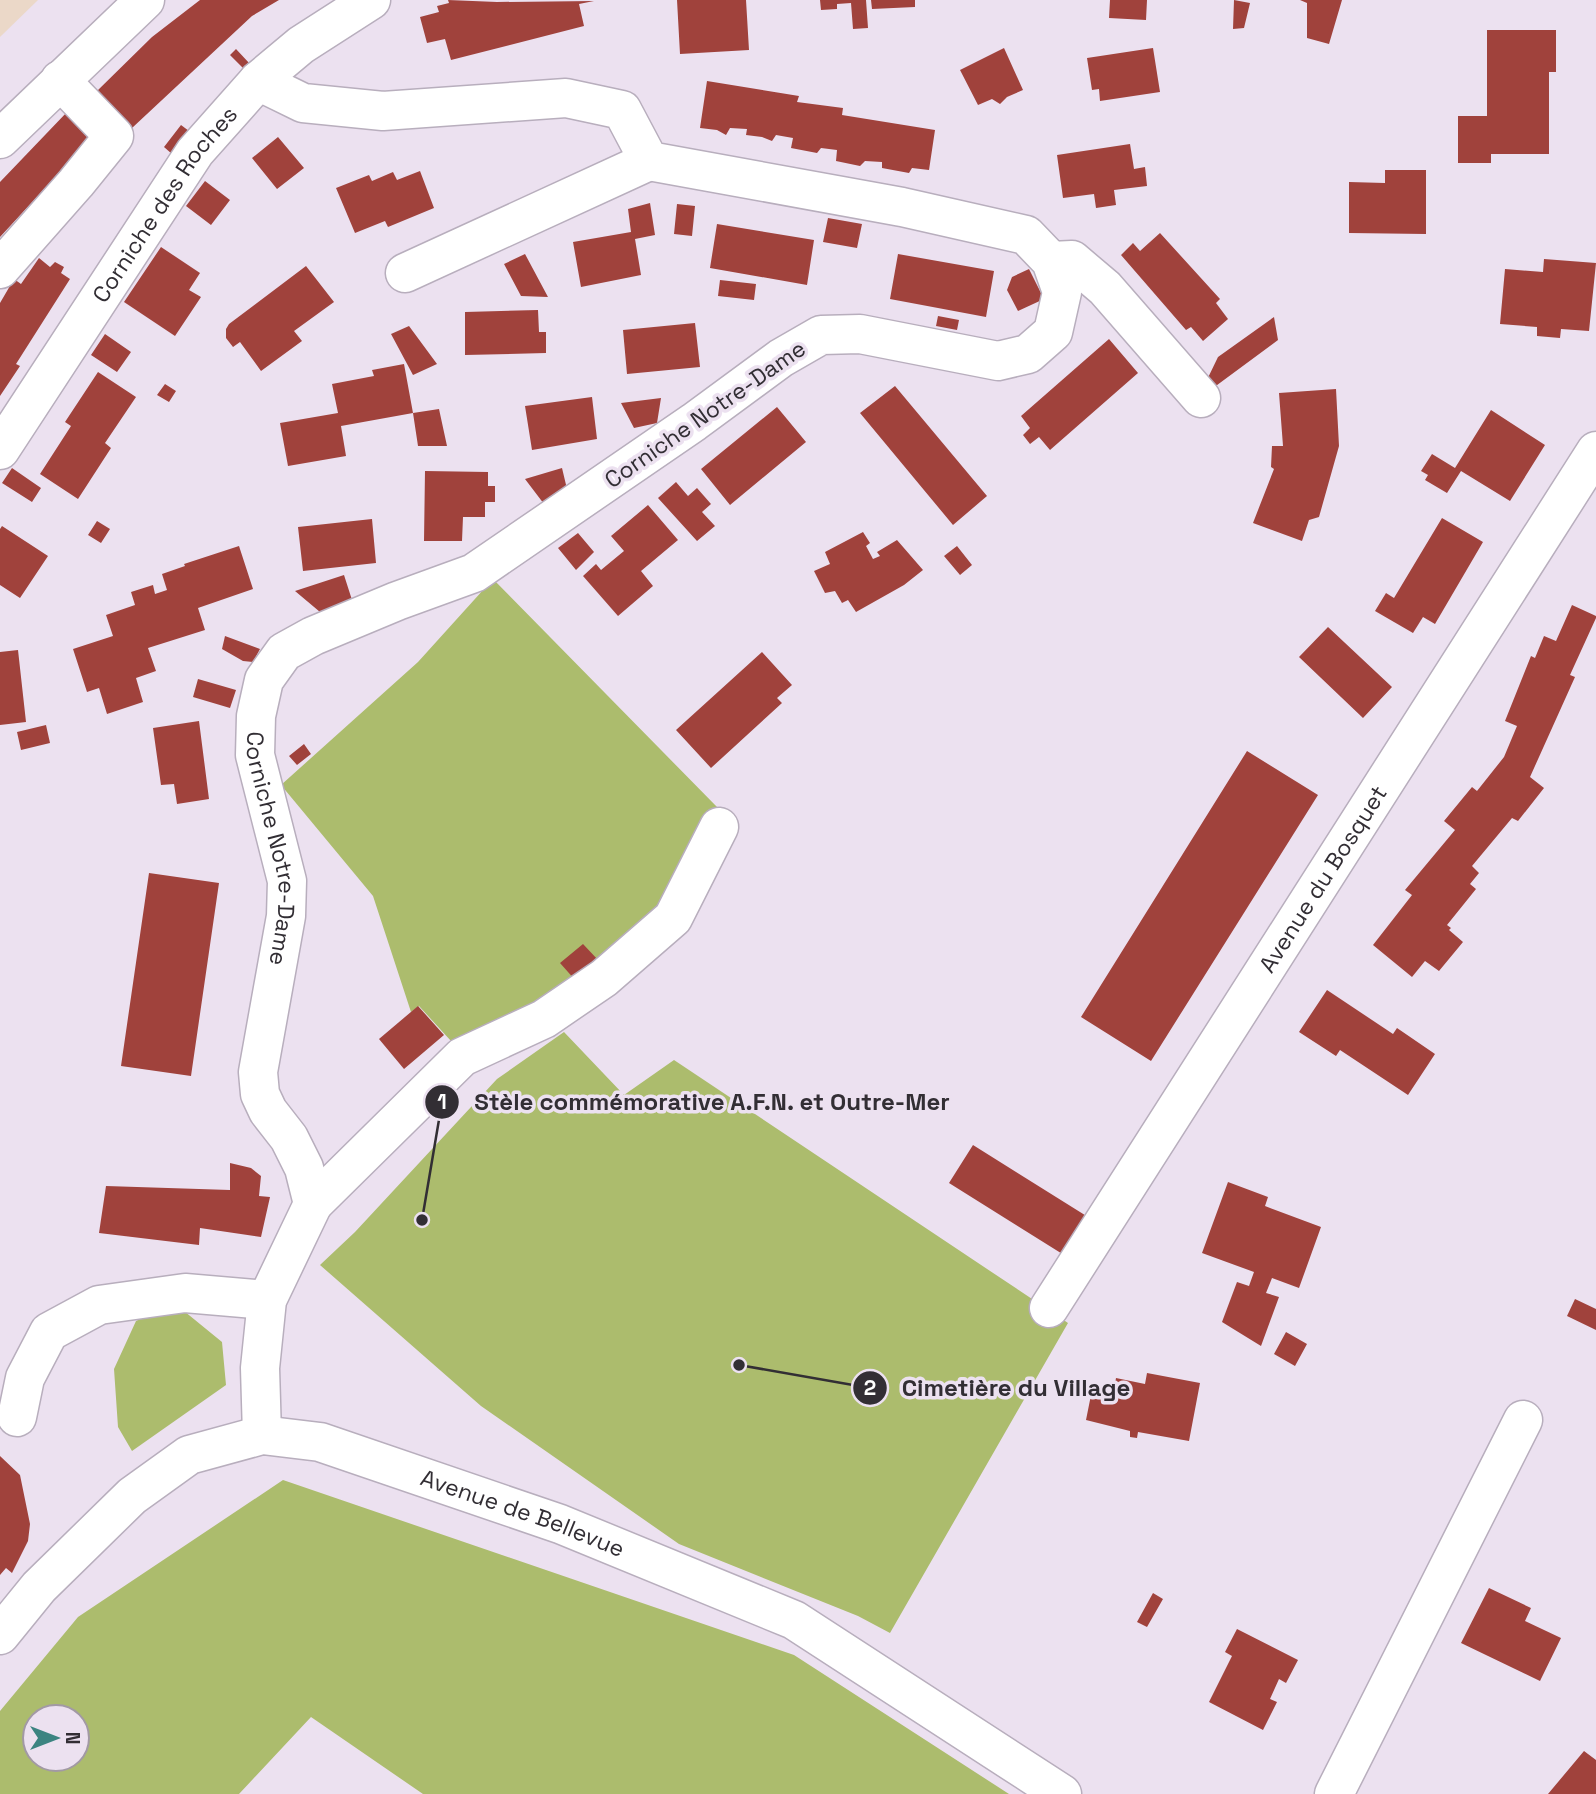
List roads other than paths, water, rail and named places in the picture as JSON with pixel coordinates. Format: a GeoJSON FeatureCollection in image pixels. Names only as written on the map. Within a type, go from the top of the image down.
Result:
{"type":"FeatureCollection","features":[{"type":"Feature","properties":{"kind":"street"},"geometry":{"type":"LineString","coordinates":[[0,139],[145,0]]}},
{"type":"Feature","properties":{"kind":"street","name":"Corniche des Roches"},"geometry":{"type":"LineString","coordinates":[[0,450],[195,152],[258,81],[301,45],[371,0]]}},
{"type":"Feature","properties":{"kind":"street"},"geometry":{"type":"LineString","coordinates":[[0,269],[114,136],[60,80]]}},
{"type":"Feature","properties":{"kind":"street"},"geometry":{"type":"LineString","coordinates":[[258,81],[303,103],[383,111],[566,98],[622,110],[649,161],[405,273]]}},
{"type":"Feature","properties":{"kind":"street","name":"Corniche Notre-Dame"},"geometry":{"type":"LineString","coordinates":[[313,1204],[304,1168],[289,1138],[268,1111],[260,1094],[257,1072],[286,916],[287,881],[255,755],[256,716],[264,680],[284,652],[313,636],[385,606],[474,573],[683,430],[781,358],[821,335],[860,334],[998,361],[1028,354],[1054,332],[1062,292],[1051,261],[1026,235],[902,207],[649,161]]}},
{"type":"Feature","properties":{"kind":"street"},"geometry":{"type":"LineString","coordinates":[[1051,261],[1072,260],[1105,288],[1201,398]]}},
{"type":"Feature","properties":{"kind":"street","name":"Avenue du Bosquet"},"geometry":{"type":"LineString","coordinates":[[1049,1308],[1596,451]]}},
{"type":"Feature","properties":{"kind":"street"},"geometry":{"type":"LineString","coordinates":[[262,1435],[260,1368],[267,1300],[313,1204],[462,1057],[544,1019],[604,978],[673,918],[719,827]]}},
{"type":"Feature","properties":{"kind":"street"},"geometry":{"type":"LineString","coordinates":[[17,1418],[24,1378],[49,1332],[99,1305],[185,1293],[267,1300]]}},
{"type":"Feature","properties":{"kind":"street"},"geometry":{"type":"LineString","coordinates":[[1334,1794],[1523,1420]]}},
{"type":"Feature","properties":{"kind":"street","name":"Avenue de Bellevue"},"geometry":{"type":"LineString","coordinates":[[0,1635],[39,1587],[132,1496],[189,1454],[262,1435],[320,1442],[560,1524],[794,1620],[1062,1794]]}},
{"type":"Feature","properties":{"kind":"place","name":"Stèle commémorative A.F.N. et Outre-Mer"},"geometry":{"type":"Point","coordinates":[422,1220]}},
{"type":"Feature","properties":{"kind":"place","name":"Cimetière du Village"},"geometry":{"type":"Point","coordinates":[739,1365]}}]}
